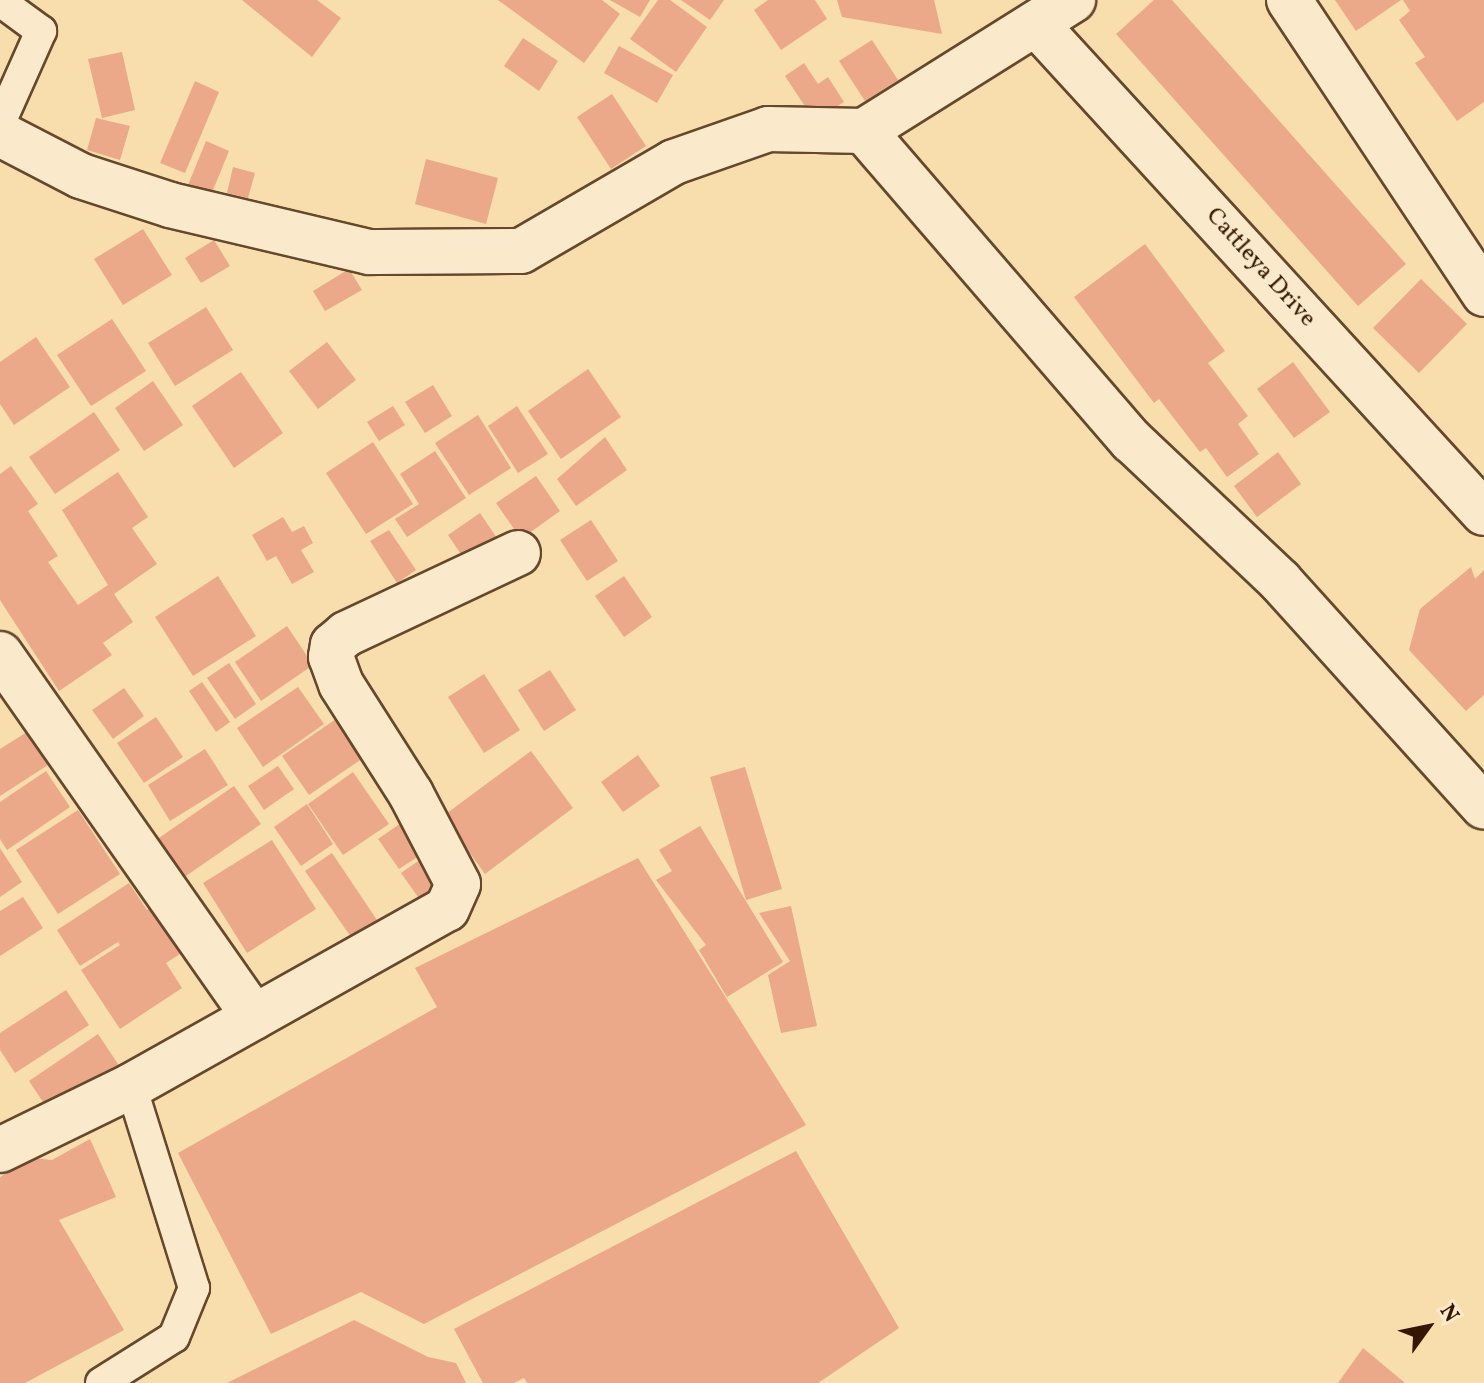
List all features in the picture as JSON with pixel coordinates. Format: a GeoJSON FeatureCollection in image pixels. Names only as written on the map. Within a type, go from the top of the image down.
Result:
{"type":"FeatureCollection","features":[{"type":"Feature","properties":{"kind":"street"},"geometry":{"type":"LineString","coordinates":[[0,134],[81,176],[170,205],[369,252],[521,251],[674,162],[768,129],[864,131],[1073,0]]}},
{"type":"Feature","properties":{"kind":"street"},"geometry":{"type":"LineString","coordinates":[[1289,0],[1484,294]]}},
{"type":"Feature","properties":{"kind":"street","name":"Cattleya Drive"},"geometry":{"type":"LineString","coordinates":[[1036,24],[1484,513]]}},
{"type":"Feature","properties":{"kind":"street"},"geometry":{"type":"LineString","coordinates":[[864,131],[1132,441],[1280,581],[1484,807]]}},
{"type":"Feature","properties":{"kind":"street"},"geometry":{"type":"LineString","coordinates":[[0,1150],[131,1086],[447,909],[457,894],[458,884],[411,794],[341,684],[331,657],[333,645],[346,634],[518,553]]}},
{"type":"Feature","properties":{"kind":"street"},"geometry":{"type":"LineString","coordinates":[[0,654],[254,1017]]}},
{"type":"Feature","properties":{"kind":"lane"},"geometry":{"type":"LineString","coordinates":[[0,1],[41,31],[0,123]]}},
{"type":"Feature","properties":{"kind":"lane"},"geometry":{"type":"LineString","coordinates":[[101,1383],[174,1337],[194,1288],[131,1086]]}},
{"type":"Feature","properties":{"kind":"building"},"geometry":{"type":"Polygon","coordinates":[[[242,0],[317,0],[341,18],[312,57],[242,0]]]}},
{"type":"Feature","properties":{"kind":"building"},"geometry":{"type":"Polygon","coordinates":[[[498,0],[602,0],[620,14],[584,63],[498,0]]]}},
{"type":"Feature","properties":{"kind":"building"},"geometry":{"type":"Polygon","coordinates":[[[610,0],[650,0],[640,17],[610,0]]]}},
{"type":"Feature","properties":{"kind":"building"},"geometry":{"type":"Polygon","coordinates":[[[658,0],[670,0],[707,27],[676,72],[630,39],[658,0]]]}},
{"type":"Feature","properties":{"kind":"building"},"geometry":{"type":"Polygon","coordinates":[[[681,0],[724,0],[710,20],[681,0]]]}},
{"type":"Feature","properties":{"kind":"building"},"geometry":{"type":"Polygon","coordinates":[[[768,0],[815,0],[827,19],[781,50],[754,10],[768,0]]]}},
{"type":"Feature","properties":{"kind":"building"},"geometry":{"type":"Polygon","coordinates":[[[837,0],[934,0],[942,34],[842,17],[837,0]]]}},
{"type":"Feature","properties":{"kind":"building"},"geometry":{"type":"Polygon","coordinates":[[[1154,0],[1172,0],[1406,264],[1358,306],[1116,34],[1154,0]]]}},
{"type":"Feature","properties":{"kind":"building"},"geometry":{"type":"Polygon","coordinates":[[[1335,0],[1401,0],[1356,31],[1335,0]]]}},
{"type":"Feature","properties":{"kind":"building"},"geometry":{"type":"Polygon","coordinates":[[[1403,0],[1484,0],[1484,102],[1457,121],[1415,63],[1425,57],[1399,20],[1410,11],[1403,0]]]}},
{"type":"Feature","properties":{"kind":"building"},"geometry":{"type":"Polygon","coordinates":[[[523,38],[558,61],[539,91],[504,66],[523,38]]]}},
{"type":"Feature","properties":{"kind":"building"},"geometry":{"type":"Polygon","coordinates":[[[872,40],[898,80],[865,101],[839,61],[872,40]]]}},
{"type":"Feature","properties":{"kind":"building"},"geometry":{"type":"Polygon","coordinates":[[[619,46],[673,75],[657,103],[604,73],[619,46]]]}},
{"type":"Feature","properties":{"kind":"building"},"geometry":{"type":"Polygon","coordinates":[[[122,52],[135,110],[102,118],[88,59],[122,52]]]}},
{"type":"Feature","properties":{"kind":"building"},"geometry":{"type":"Polygon","coordinates":[[[804,63],[818,84],[828,77],[844,102],[819,118],[810,114],[785,76],[804,63]]]}},
{"type":"Feature","properties":{"kind":"building"},"geometry":{"type":"Polygon","coordinates":[[[195,81],[219,92],[185,173],[160,163],[195,81]]]}},
{"type":"Feature","properties":{"kind":"building"},"geometry":{"type":"Polygon","coordinates":[[[612,94],[646,146],[611,169],[577,117],[612,94]]]}},
{"type":"Feature","properties":{"kind":"building"},"geometry":{"type":"Polygon","coordinates":[[[96,118],[130,126],[120,160],[87,150],[96,118]]]}},
{"type":"Feature","properties":{"kind":"building"},"geometry":{"type":"Polygon","coordinates":[[[206,141],[229,151],[211,195],[188,185],[206,141]]]}},
{"type":"Feature","properties":{"kind":"building"},"geometry":{"type":"Polygon","coordinates":[[[426,159],[498,178],[486,224],[415,204],[426,159]]]}},
{"type":"Feature","properties":{"kind":"building"},"geometry":{"type":"Polygon","coordinates":[[[233,167],[255,173],[248,198],[227,193],[233,167]]]}},
{"type":"Feature","properties":{"kind":"building"},"geometry":{"type":"Polygon","coordinates":[[[143,229],[172,275],[123,305],[94,259],[143,229]]]}},
{"type":"Feature","properties":{"kind":"building"},"geometry":{"type":"Polygon","coordinates":[[[214,240],[230,266],[201,283],[185,258],[214,240]]]}},
{"type":"Feature","properties":{"kind":"building"},"geometry":{"type":"Polygon","coordinates":[[[1145,244],[1225,351],[1208,363],[1248,416],[1238,424],[1259,454],[1227,477],[1206,448],[1200,452],[1159,399],[1154,403],[1074,297],[1145,244]]]}},
{"type":"Feature","properties":{"kind":"building"},"geometry":{"type":"Polygon","coordinates":[[[349,269],[362,290],[325,311],[313,291],[349,269]]]}},
{"type":"Feature","properties":{"kind":"building"},"geometry":{"type":"Polygon","coordinates":[[[1421,279],[1467,324],[1419,373],[1373,328],[1421,279]]]}},
{"type":"Feature","properties":{"kind":"building"},"geometry":{"type":"Polygon","coordinates":[[[206,307],[233,350],[175,386],[148,343],[206,307]]]}},
{"type":"Feature","properties":{"kind":"building"},"geometry":{"type":"Polygon","coordinates":[[[112,319],[146,371],[91,406],[57,355],[112,319]]]}},
{"type":"Feature","properties":{"kind":"building"},"geometry":{"type":"Polygon","coordinates":[[[36,337],[70,387],[14,425],[0,404],[0,362],[36,337]]]}},
{"type":"Feature","properties":{"kind":"building"},"geometry":{"type":"Polygon","coordinates":[[[327,342],[356,380],[318,409],[289,371],[327,342]]]}},
{"type":"Feature","properties":{"kind":"building"},"geometry":{"type":"Polygon","coordinates":[[[1293,362],[1330,412],[1294,438],[1257,389],[1293,362]]]}},
{"type":"Feature","properties":{"kind":"building"},"geometry":{"type":"Polygon","coordinates":[[[588,369],[621,417],[561,459],[528,411],[588,369]]]}},
{"type":"Feature","properties":{"kind":"building"},"geometry":{"type":"Polygon","coordinates":[[[241,372],[283,433],[234,468],[192,406],[241,372]]]}},
{"type":"Feature","properties":{"kind":"building"},"geometry":{"type":"Polygon","coordinates":[[[153,381],[183,425],[144,451],[115,408],[153,381]]]}},
{"type":"Feature","properties":{"kind":"building"},"geometry":{"type":"Polygon","coordinates":[[[433,385],[452,416],[425,433],[405,402],[433,385]]]}},
{"type":"Feature","properties":{"kind":"building"},"geometry":{"type":"Polygon","coordinates":[[[393,406],[405,425],[379,441],[367,422],[393,406]]]}},
{"type":"Feature","properties":{"kind":"building"},"geometry":{"type":"Polygon","coordinates":[[[517,406],[548,454],[518,473],[488,426],[517,406]]]}},
{"type":"Feature","properties":{"kind":"building"},"geometry":{"type":"Polygon","coordinates":[[[94,412],[120,450],[55,494],[29,457],[94,412]]]}},
{"type":"Feature","properties":{"kind":"building"},"geometry":{"type":"Polygon","coordinates":[[[478,415],[511,468],[469,495],[435,443],[478,415]]]}},
{"type":"Feature","properties":{"kind":"building"},"geometry":{"type":"Polygon","coordinates":[[[605,437],[627,470],[576,506],[557,479],[605,437]]]}},
{"type":"Feature","properties":{"kind":"building"},"geometry":{"type":"Polygon","coordinates":[[[373,442],[413,504],[366,534],[326,473],[373,442]]]}},
{"type":"Feature","properties":{"kind":"building"},"geometry":{"type":"Polygon","coordinates":[[[435,451],[466,498],[407,537],[395,519],[419,504],[400,474],[435,451]]]}},
{"type":"Feature","properties":{"kind":"building"},"geometry":{"type":"Polygon","coordinates":[[[1278,452],[1301,484],[1257,517],[1234,486],[1278,452]]]}},
{"type":"Feature","properties":{"kind":"building"},"geometry":{"type":"Polygon","coordinates":[[[11,466],[38,504],[28,511],[58,556],[48,562],[78,605],[108,585],[62,510],[118,472],[148,517],[132,528],[157,564],[114,594],[133,622],[103,643],[112,655],[59,691],[0,600],[0,474],[11,466]]]}},
{"type":"Feature","properties":{"kind":"building"},"geometry":{"type":"Polygon","coordinates":[[[536,476],[560,511],[521,539],[496,503],[536,476]]]}},
{"type":"Feature","properties":{"kind":"building"},"geometry":{"type":"Polygon","coordinates":[[[480,513],[501,544],[469,566],[448,535],[480,513]]]}},
{"type":"Feature","properties":{"kind":"building"},"geometry":{"type":"Polygon","coordinates":[[[283,517],[292,532],[304,526],[313,543],[301,550],[314,572],[292,584],[276,556],[267,561],[252,535],[283,517]]]}},
{"type":"Feature","properties":{"kind":"building"},"geometry":{"type":"Polygon","coordinates":[[[591,520],[618,561],[587,581],[560,540],[591,520]]]}},
{"type":"Feature","properties":{"kind":"building"},"geometry":{"type":"Polygon","coordinates":[[[389,530],[416,570],[397,583],[370,541],[389,530]]]}},
{"type":"Feature","properties":{"kind":"building"},"geometry":{"type":"Polygon","coordinates":[[[1471,567],[1475,579],[1484,570],[1484,695],[1466,711],[1409,650],[1420,609],[1471,567]]]}},
{"type":"Feature","properties":{"kind":"building"},"geometry":{"type":"Polygon","coordinates":[[[218,576],[256,636],[193,676],[155,617],[218,576]]]}},
{"type":"Feature","properties":{"kind":"building"},"geometry":{"type":"Polygon","coordinates":[[[624,576],[652,617],[624,637],[595,596],[624,576]]]}},
{"type":"Feature","properties":{"kind":"building"},"geometry":{"type":"Polygon","coordinates":[[[287,626],[313,665],[261,701],[235,662],[287,626]]]}},
{"type":"Feature","properties":{"kind":"building"},"geometry":{"type":"Polygon","coordinates":[[[229,663],[256,704],[235,719],[207,678],[229,663]]]}},
{"type":"Feature","properties":{"kind":"building"},"geometry":{"type":"Polygon","coordinates":[[[550,670],[576,710],[544,731],[518,690],[550,670]]]}},
{"type":"Feature","properties":{"kind":"building"},"geometry":{"type":"Polygon","coordinates":[[[484,674],[520,730],[484,753],[448,697],[484,674]]]}},
{"type":"Feature","properties":{"kind":"building"},"geometry":{"type":"Polygon","coordinates":[[[202,682],[230,722],[216,732],[189,691],[202,682]]]}},
{"type":"Feature","properties":{"kind":"building"},"geometry":{"type":"Polygon","coordinates":[[[298,687],[324,724],[263,767],[237,728],[298,687]]]}},
{"type":"Feature","properties":{"kind":"building"},"geometry":{"type":"Polygon","coordinates":[[[124,688],[144,716],[113,739],[92,710],[124,688]]]}},
{"type":"Feature","properties":{"kind":"building"},"geometry":{"type":"Polygon","coordinates":[[[156,717],[183,757],[144,783],[117,743],[156,717]]]}},
{"type":"Feature","properties":{"kind":"building"},"geometry":{"type":"Polygon","coordinates":[[[339,717],[366,756],[309,795],[282,756],[339,717]]]}},
{"type":"Feature","properties":{"kind":"building"},"geometry":{"type":"Polygon","coordinates":[[[27,732],[48,765],[0,796],[0,749],[27,732]]]}},
{"type":"Feature","properties":{"kind":"building"},"geometry":{"type":"Polygon","coordinates":[[[205,749],[228,785],[170,821],[148,785],[205,749]]]}},
{"type":"Feature","properties":{"kind":"building"},"geometry":{"type":"Polygon","coordinates":[[[531,751],[573,808],[485,874],[443,816],[531,751]]]}},
{"type":"Feature","properties":{"kind":"building"},"geometry":{"type":"Polygon","coordinates":[[[638,755],[660,786],[623,812],[601,782],[638,755]]]}},
{"type":"Feature","properties":{"kind":"building"},"geometry":{"type":"Polygon","coordinates":[[[278,766],[294,789],[264,810],[248,786],[278,766]]]}},
{"type":"Feature","properties":{"kind":"building"},"geometry":{"type":"Polygon","coordinates":[[[745,767],[782,889],[746,900],[710,777],[745,767]]]}},
{"type":"Feature","properties":{"kind":"building"},"geometry":{"type":"Polygon","coordinates":[[[46,771],[70,807],[7,850],[0,839],[0,802],[46,771]]]}},
{"type":"Feature","properties":{"kind":"building"},"geometry":{"type":"Polygon","coordinates":[[[353,772],[389,824],[343,855],[308,804],[353,772]]]}},
{"type":"Feature","properties":{"kind":"building"},"geometry":{"type":"Polygon","coordinates":[[[234,786],[261,824],[183,878],[156,840],[234,786]]]}},
{"type":"Feature","properties":{"kind":"building"},"geometry":{"type":"Polygon","coordinates":[[[307,804],[333,844],[301,866],[274,827],[307,804]]]}},
{"type":"Feature","properties":{"kind":"building"},"geometry":{"type":"Polygon","coordinates":[[[78,810],[120,874],[58,914],[16,850],[78,810]]]}},
{"type":"Feature","properties":{"kind":"building"},"geometry":{"type":"Polygon","coordinates":[[[404,821],[425,852],[399,869],[378,839],[404,821]]]}},
{"type":"Feature","properties":{"kind":"building"},"geometry":{"type":"Polygon","coordinates":[[[700,826],[783,962],[727,997],[699,950],[706,945],[656,880],[672,871],[659,850],[700,826]]]}},
{"type":"Feature","properties":{"kind":"building"},"geometry":{"type":"Polygon","coordinates":[[[272,840],[316,909],[247,953],[203,883],[272,840]]]}},
{"type":"Feature","properties":{"kind":"building"},"geometry":{"type":"Polygon","coordinates":[[[0,848],[22,882],[0,897],[0,848]]]}},
{"type":"Feature","properties":{"kind":"building"},"geometry":{"type":"Polygon","coordinates":[[[332,853],[377,920],[351,937],[305,871],[332,853]]]}},
{"type":"Feature","properties":{"kind":"building"},"geometry":{"type":"Polygon","coordinates":[[[427,855],[448,887],[423,904],[401,873],[427,855]]]}},
{"type":"Feature","properties":{"kind":"building"},"geometry":{"type":"Polygon","coordinates":[[[638,858],[806,1125],[424,1324],[361,1292],[271,1334],[178,1153],[437,1007],[415,968],[638,858]]]}},
{"type":"Feature","properties":{"kind":"building"},"geometry":{"type":"Polygon","coordinates":[[[129,883],[147,910],[153,906],[183,952],[166,963],[182,988],[120,1029],[81,970],[120,945],[118,942],[80,966],[57,930],[129,883]]]}},
{"type":"Feature","properties":{"kind":"building"},"geometry":{"type":"Polygon","coordinates":[[[23,897],[43,928],[0,956],[0,911],[23,897]]]}},
{"type":"Feature","properties":{"kind":"building"},"geometry":{"type":"Polygon","coordinates":[[[791,906],[817,1026],[781,1033],[768,975],[790,961],[759,913],[791,906]]]}},
{"type":"Feature","properties":{"kind":"building"},"geometry":{"type":"Polygon","coordinates":[[[66,990],[89,1025],[15,1073],[0,1050],[0,1033],[66,990]]]}},
{"type":"Feature","properties":{"kind":"building"},"geometry":{"type":"Polygon","coordinates":[[[98,1034],[124,1073],[55,1120],[29,1081],[98,1034]]]}},
{"type":"Feature","properties":{"kind":"building"},"geometry":{"type":"Polygon","coordinates":[[[90,1139],[116,1197],[59,1220],[124,1330],[25,1383],[0,1383],[0,1177],[33,1158],[52,1160],[90,1139]]]}},
{"type":"Feature","properties":{"kind":"building"},"geometry":{"type":"Polygon","coordinates":[[[796,1151],[899,1328],[818,1383],[527,1383],[524,1378],[514,1383],[483,1383],[454,1329],[796,1151]]]}},
{"type":"Feature","properties":{"kind":"building"},"geometry":{"type":"Polygon","coordinates":[[[354,1320],[428,1357],[456,1363],[466,1383],[227,1383],[354,1320]]]}},
{"type":"Feature","properties":{"kind":"building"},"geometry":{"type":"Polygon","coordinates":[[[1363,1348],[1405,1383],[1338,1383],[1363,1348]]]}}]}
